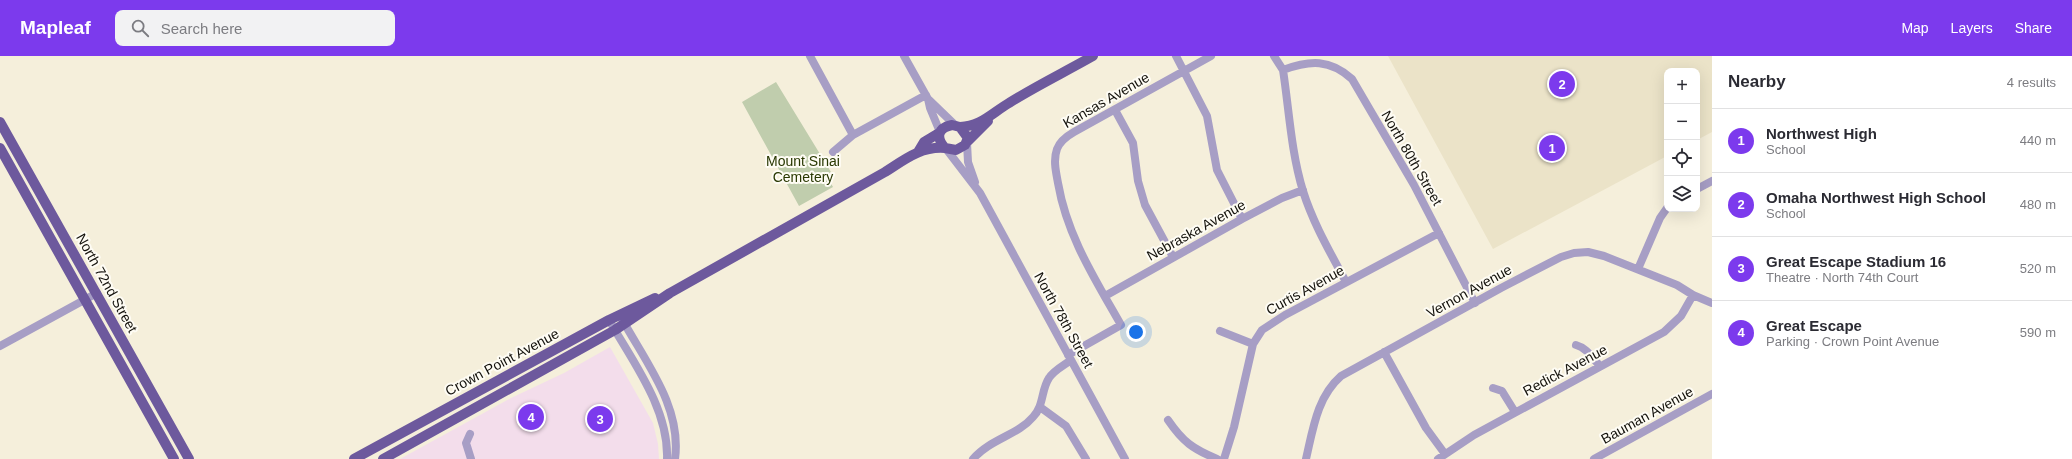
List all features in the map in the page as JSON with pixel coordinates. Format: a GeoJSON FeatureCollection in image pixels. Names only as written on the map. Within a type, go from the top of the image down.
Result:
{"type":"FeatureCollection","features":[{"type":"Feature","properties":{"kind":"main road"},"geometry":{"type":"LineString","coordinates":[[990,118],[986,125],[959,149],[946,149],[940,142],[939,132],[946,127],[973,125],[990,118],[1009,103],[1093,56]]}},
{"type":"Feature","properties":{"kind":"main road","name":"North 72nd Street"},"geometry":{"type":"LineString","coordinates":[[0,122],[189,459]]}},
{"type":"Feature","properties":{"kind":"main road"},"geometry":{"type":"LineString","coordinates":[[958,126],[966,133],[968,142]]}},
{"type":"Feature","properties":{"kind":"main road","name":"Crown Point Avenue"},"geometry":{"type":"LineString","coordinates":[[918,152],[924,142],[939,132]]}},
{"type":"Feature","properties":{"kind":"main road","name":"North 72nd Street"},"geometry":{"type":"LineString","coordinates":[[0,148],[174,459]]}},
{"type":"Feature","properties":{"kind":"main road","name":"Crown Point Avenue"},"geometry":{"type":"LineString","coordinates":[[383,459],[615,330],[666,295],[918,152],[932,148],[946,149]]}},
{"type":"Feature","properties":{"kind":"main road","name":"Crown Point Avenue"},"geometry":{"type":"LineString","coordinates":[[354,459],[609,320],[666,295]]}},
{"type":"Feature","properties":{"kind":"street"},"geometry":{"type":"LineString","coordinates":[[810,56],[853,135]]}},
{"type":"Feature","properties":{"kind":"street"},"geometry":{"type":"LineString","coordinates":[[904,56],[927,97],[939,132]]}},
{"type":"Feature","properties":{"kind":"street"},"geometry":{"type":"LineString","coordinates":[[1176,56],[1207,116],[1219,177],[1242,219]]}},
{"type":"Feature","properties":{"kind":"street","name":"Kansas Avenue"},"geometry":{"type":"LineString","coordinates":[[1069,358],[1121,325],[1074,240],[1065,216],[1056,169],[1056,156],[1060,144],[1074,132],[1211,56]]}},
{"type":"Feature","properties":{"kind":"street"},"geometry":{"type":"LineString","coordinates":[[1274,56],[1283,70],[1297,167],[1303,190],[1318,229],[1346,282]]}},
{"type":"Feature","properties":{"kind":"street","name":"North 80th Street"},"geometry":{"type":"LineString","coordinates":[[1283,70],[1297,65],[1315,63],[1330,65],[1342,70],[1352,79],[1414,185],[1475,303]]}},
{"type":"Feature","properties":{"kind":"street"},"geometry":{"type":"LineString","coordinates":[[833,152],[853,135],[927,97]]}},
{"type":"Feature","properties":{"kind":"street"},"geometry":{"type":"LineString","coordinates":[[927,97],[958,126]]}},
{"type":"Feature","properties":{"kind":"street"},"geometry":{"type":"LineString","coordinates":[[1115,110],[1133,143],[1138,181],[1144,205],[1173,258]]}},
{"type":"Feature","properties":{"kind":"street"},"geometry":{"type":"LineString","coordinates":[[968,142],[968,162],[980,193]]}},
{"type":"Feature","properties":{"kind":"street"},"geometry":{"type":"LineString","coordinates":[[946,149],[980,193]]}},
{"type":"Feature","properties":{"kind":"street"},"geometry":{"type":"LineString","coordinates":[[1700,187],[1712,181]]}},
{"type":"Feature","properties":{"kind":"street","name":"Nebraska Avenue"},"geometry":{"type":"LineString","coordinates":[[1105,296],[1242,219],[1282,198],[1303,190]]}},
{"type":"Feature","properties":{"kind":"street","name":"North 78th Street"},"geometry":{"type":"LineString","coordinates":[[980,193],[1125,459]]}},
{"type":"Feature","properties":{"kind":"street"},"geometry":{"type":"LineString","coordinates":[[1638,269],[1660,218],[1664,212]]}},
{"type":"Feature","properties":{"kind":"street","name":"Curtis Avenue"},"geometry":{"type":"LineString","coordinates":[[1224,459],[1234,427],[1253,344],[1268,325],[1439,233]]}},
{"type":"Feature","properties":{"kind":"street","name":"Vernon Avenue"},"geometry":{"type":"LineString","coordinates":[[1306,459],[1319,407],[1329,388],[1345,373],[1547,264],[1574,253],[1588,252],[1604,256],[1677,285],[1693,295],[1712,303]]}},
{"type":"Feature","properties":{"kind":"street"},"geometry":{"type":"LineString","coordinates":[[0,346],[97,293]]}},
{"type":"Feature","properties":{"kind":"street","name":"Redick Avenue"},"geometry":{"type":"LineString","coordinates":[[1442,457],[1459,444],[1515,412],[1664,332],[1681,316],[1693,295]]}},
{"type":"Feature","properties":{"kind":"street"},"geometry":{"type":"LineString","coordinates":[[620,315],[666,399],[674,426],[675,459]]}},
{"type":"Feature","properties":{"kind":"street"},"geometry":{"type":"LineString","coordinates":[[609,320],[654,399],[665,427],[666,459]]}},
{"type":"Feature","properties":{"kind":"street"},"geometry":{"type":"LineString","coordinates":[[1220,331],[1253,344]]}},
{"type":"Feature","properties":{"kind":"street"},"geometry":{"type":"LineString","coordinates":[[1576,345],[1582,347],[1600,366]]}},
{"type":"Feature","properties":{"kind":"street"},"geometry":{"type":"LineString","coordinates":[[1384,352],[1442,457]]}},
{"type":"Feature","properties":{"kind":"street"},"geometry":{"type":"LineString","coordinates":[[973,459],[985,447],[1030,420],[1040,407],[1050,377],[1069,358]]}},
{"type":"Feature","properties":{"kind":"street"},"geometry":{"type":"LineString","coordinates":[[1493,388],[1502,391],[1515,412]]}},
{"type":"Feature","properties":{"kind":"street","name":"Bauman Avenue"},"geometry":{"type":"LineString","coordinates":[[1594,459],[1712,394]]}},
{"type":"Feature","properties":{"kind":"street"},"geometry":{"type":"LineString","coordinates":[[1040,407],[1066,426],[1086,459]]}},
{"type":"Feature","properties":{"kind":"street"},"geometry":{"type":"LineString","coordinates":[[1168,420],[1181,438],[1190,446],[1217,459]]}},
{"type":"Feature","properties":{"kind":"street"},"geometry":{"type":"LineString","coordinates":[[665,427],[674,426]]}},
{"type":"Feature","properties":{"kind":"street"},"geometry":{"type":"LineString","coordinates":[[470,434],[466,442],[471,459]]}},
{"type":"Feature","properties":{"kind":"shaded area"},"geometry":{"type":"Polygon","coordinates":[[[1388,56],[1712,56],[1712,132],[1700,138],[1700,68],[1664,68],[1664,158],[1493,249],[1388,56]]]}},
{"type":"Feature","properties":{"kind":"shaded area"},"geometry":{"type":"Polygon","coordinates":[[[610,347],[653,423],[658,444],[659,459],[400,459],[511,398],[564,373],[610,347]]]}},
{"type":"Feature","properties":{"kind":"green space","name":"Mount Sinai Cemetery"},"geometry":{"type":"Polygon","coordinates":[[[776,82],[831,172],[826,175],[833,187],[799,206],[742,102],[776,82]]]}},
{"type":"Feature","properties":{"kind":"place","name":"Omaha Northwest High School"},"geometry":{"type":"Point","coordinates":[1562,84]}},
{"type":"Feature","properties":{"kind":"place","name":"Northwest High"},"geometry":{"type":"Point","coordinates":[1552,148]}},
{"type":"Feature","properties":{"kind":"place","name":"Great Escape"},"geometry":{"type":"Point","coordinates":[531,417]}},
{"type":"Feature","properties":{"kind":"place","name":"Great Escape Stadium 16"},"geometry":{"type":"Point","coordinates":[600,419]}}]}
